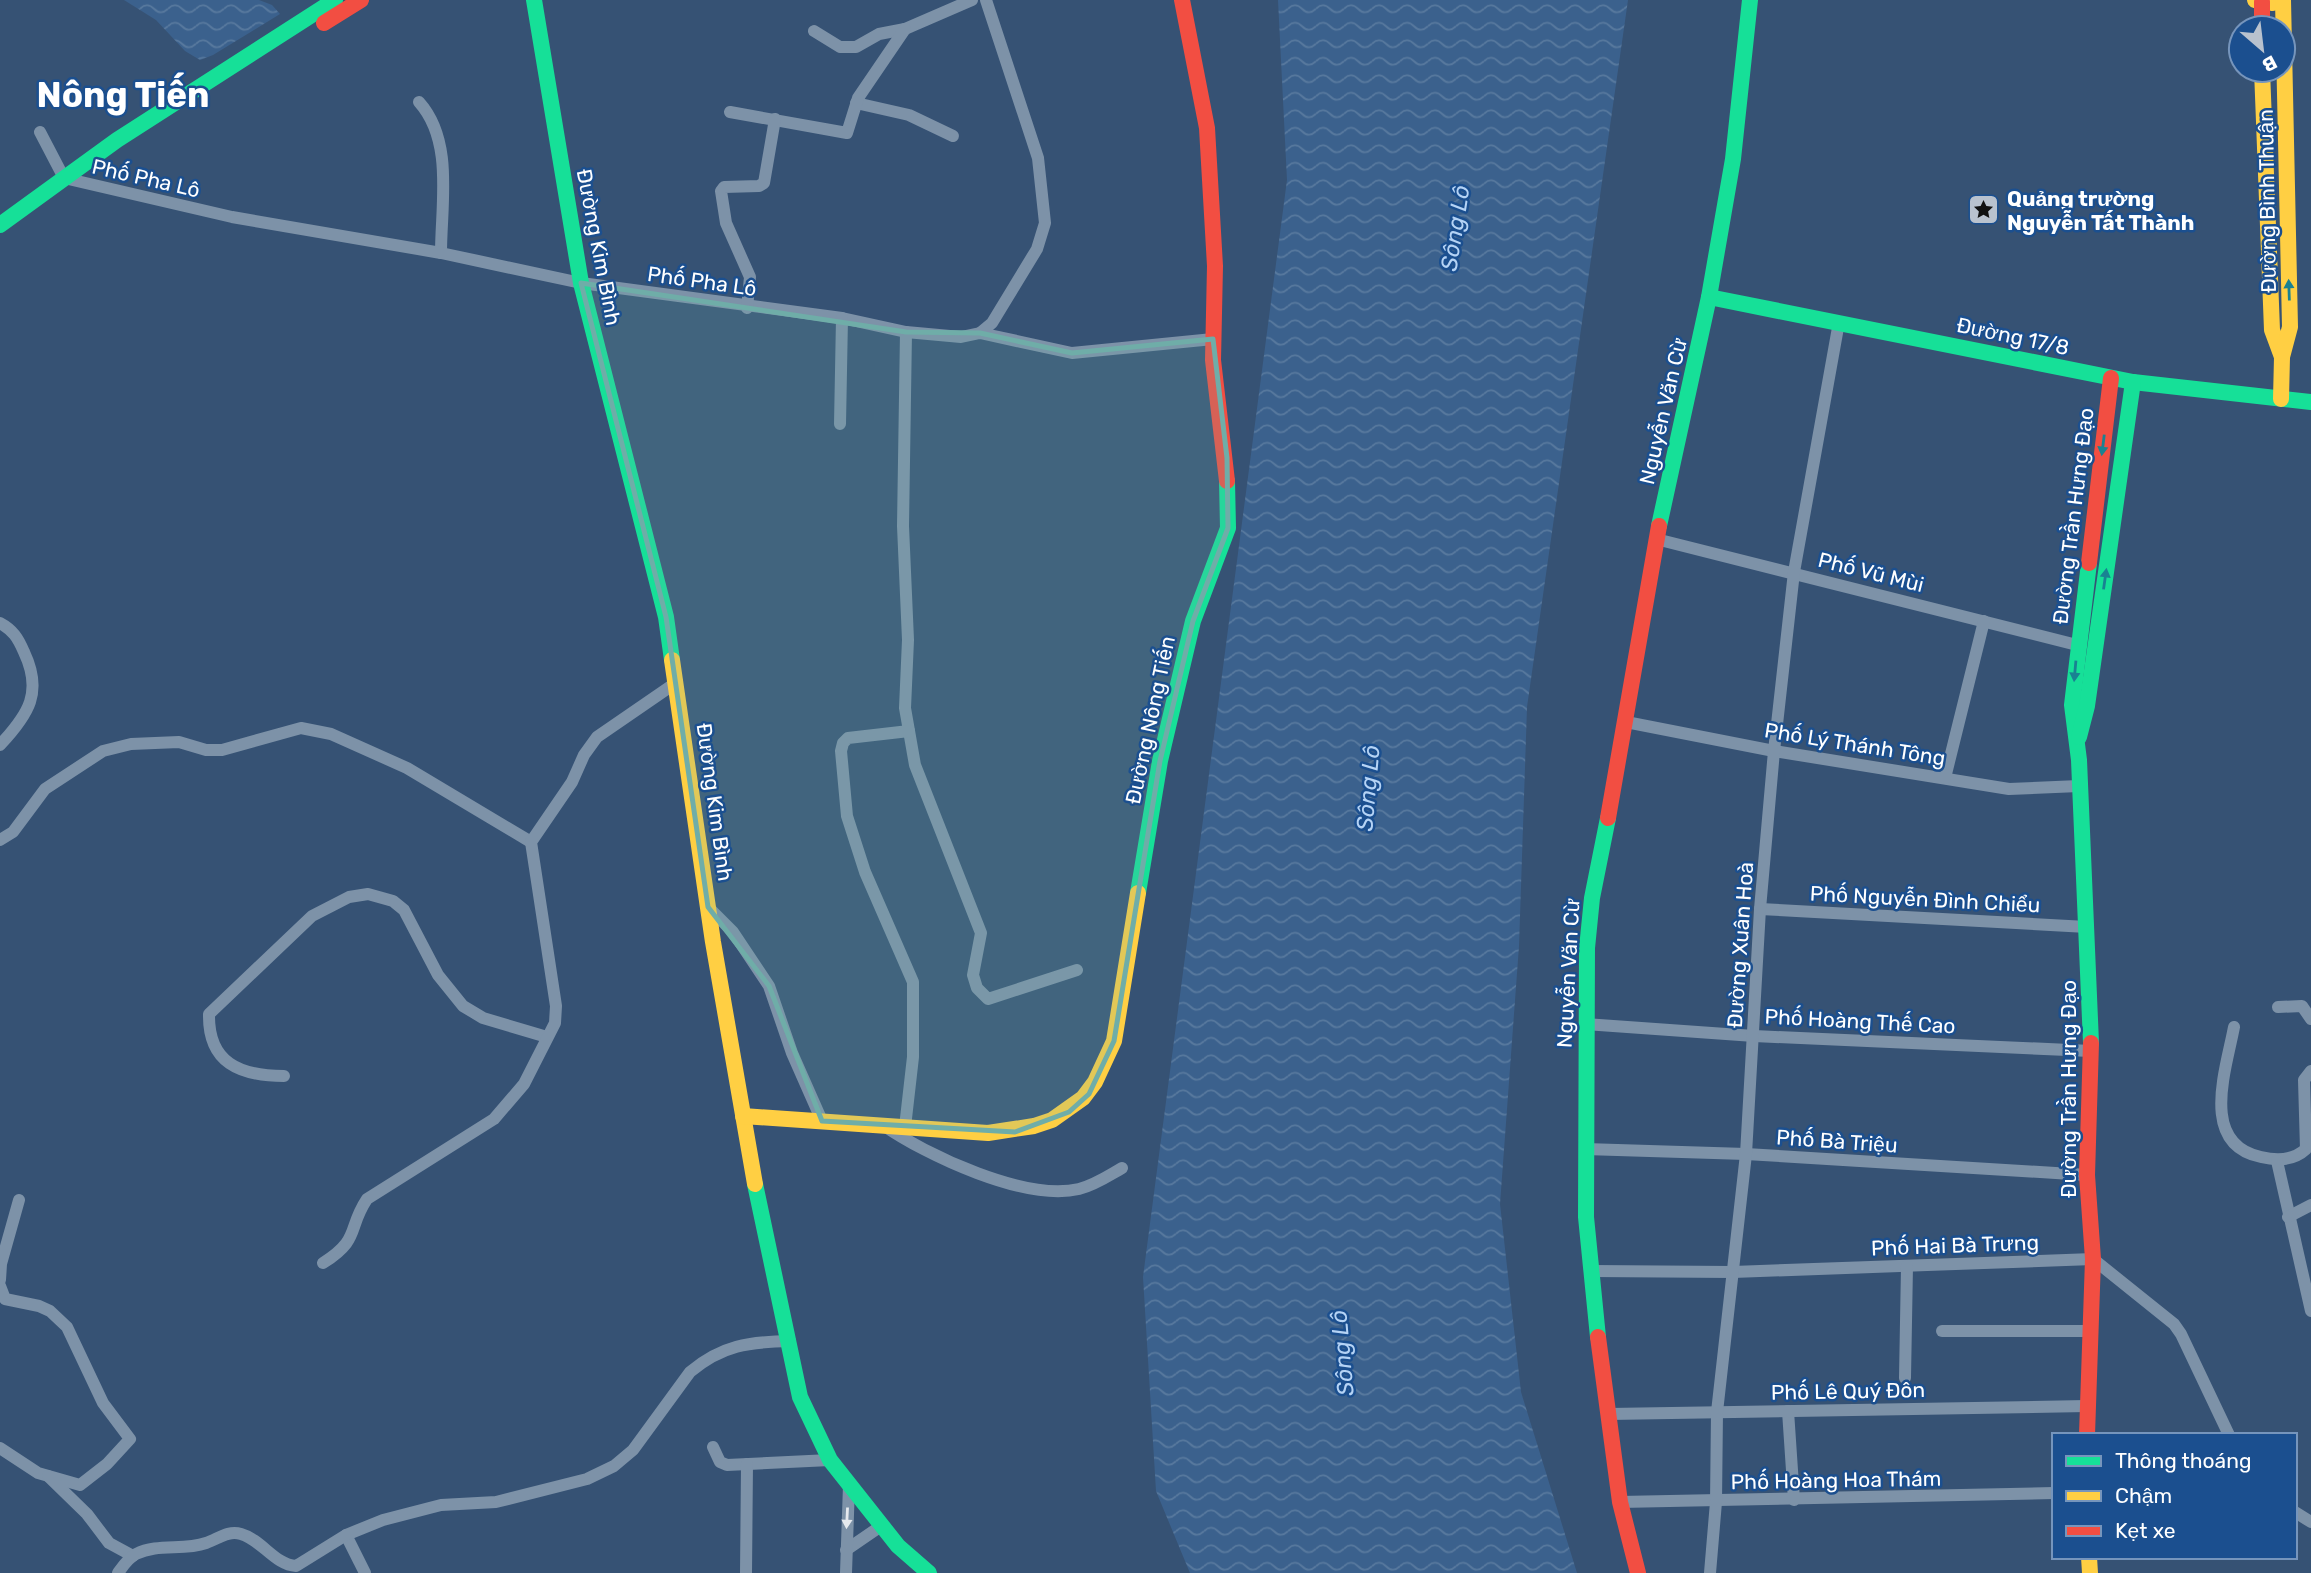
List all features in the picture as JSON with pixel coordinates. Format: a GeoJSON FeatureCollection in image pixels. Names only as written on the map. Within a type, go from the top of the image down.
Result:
{"type":"FeatureCollection","features":[{"type":"Feature","properties":{"kind":"main road"},"geometry":{"type":"LineString","coordinates":[[0,225],[117,140],[335,0]]}},
{"type":"Feature","properties":{"kind":"main road"},"geometry":{"type":"LineString","coordinates":[[67,176],[111,157],[361,0]]}},
{"type":"Feature","properties":{"kind":"main road","name":"Đường Kim Bình"},"geometry":{"type":"LineString","coordinates":[[534,0],[581,283],[664,608],[677,682],[713,942],[752,1168],[800,1397],[830,1460],[898,1546],[929,1573]]}},
{"type":"Feature","properties":{"kind":"main road","name":"Đường Nông Tiến"},"geometry":{"type":"LineString","coordinates":[[743,1116],[988,1133],[1014,1132],[1043,1125],[1069,1112],[1089,1094],[1105,1068],[1114,1041],[1160,761],[1193,621],[1227,528],[1227,458],[1213,360],[1215,266],[1207,128],[1182,0]]}},
{"type":"Feature","properties":{"kind":"main road","name":"Nguyễn Văn Cừ"},"geometry":{"type":"LineString","coordinates":[[1638,1573],[1631,1555],[1620,1502],[1591,1271],[1585,1149],[1585,1024],[1592,898],[1626,722],[1656,539],[1709,297],[1733,159],[1750,0]]}},
{"type":"Feature","properties":{"kind":"main road"},"geometry":{"type":"LineString","coordinates":[[2258,1],[2283,0]]}},
{"type":"Feature","properties":{"kind":"main road","name":"Đường Bình Thuận"},"geometry":{"type":"LineString","coordinates":[[2281,399],[2282,357],[2290,327],[2283,0]]}},
{"type":"Feature","properties":{"kind":"main road","name":"Đường Bình Thuận"},"geometry":{"type":"LineString","coordinates":[[2263,84],[2272,330],[2282,357]]}},
{"type":"Feature","properties":{"kind":"main road","name":"Đường 17/8"},"geometry":{"type":"LineString","coordinates":[[1709,297],[2133,382],[2311,402]]}},
{"type":"Feature","properties":{"kind":"main road","name":"Đường Trần Hưng Đạo"},"geometry":{"type":"LineString","coordinates":[[2087,1433],[2093,1259],[2087,1175],[2091,1051],[2078,742],[2072,705],[2077,645],[2111,378]]}},
{"type":"Feature","properties":{"kind":"main road","name":"Đường Trần Hưng Đạo"},"geometry":{"type":"LineString","coordinates":[[2078,742],[2087,706],[2133,382]]}},
{"type":"Feature","properties":{"kind":"street"},"geometry":{"type":"LineString","coordinates":[[814,31],[848,48],[879,34],[905,29],[972,0]]}},
{"type":"Feature","properties":{"kind":"street"},"geometry":{"type":"LineString","coordinates":[[980,333],[992,323],[1037,249],[1045,223],[1038,158],[986,0]]}},
{"type":"Feature","properties":{"kind":"street"},"geometry":{"type":"LineString","coordinates":[[730,112],[846,133],[856,103],[905,29]]}},
{"type":"Feature","properties":{"kind":"street"},"geometry":{"type":"LineString","coordinates":[[419,102],[433,120],[440,141],[441,253]]}},
{"type":"Feature","properties":{"kind":"street"},"geometry":{"type":"LineString","coordinates":[[856,103],[909,115],[953,136]]}},
{"type":"Feature","properties":{"kind":"street"},"geometry":{"type":"LineString","coordinates":[[747,308],[750,277],[726,223],[721,191],[724,187],[760,186],[764,183],[775,119]]}},
{"type":"Feature","properties":{"kind":"street"},"geometry":{"type":"LineString","coordinates":[[40,132],[67,176]]}},
{"type":"Feature","properties":{"kind":"street","name":"Phố Pha Lô"},"geometry":{"type":"LineString","coordinates":[[67,176],[232,217],[441,253],[581,283],[747,308],[842,318],[906,332],[961,337],[980,333],[1072,354],[1213,339]]}},
{"type":"Feature","properties":{"kind":"street"},"geometry":{"type":"LineString","coordinates":[[840,424],[842,318]]}},
{"type":"Feature","properties":{"kind":"street","name":"Đường Xuân Hoà"},"geometry":{"type":"LineString","coordinates":[[1710,1573],[1716,1502],[1717,1412],[1746,1154],[1760,909],[1774,751],[1794,572],[1839,322]]}},
{"type":"Feature","properties":{"kind":"street"},"geometry":{"type":"LineString","coordinates":[[906,332],[902,526],[908,640],[905,708],[915,765],[981,933],[973,975],[982,996],[988,999],[1002,997],[1077,970]]}},
{"type":"Feature","properties":{"kind":"street","name":"Phố Vũ Mùi"},"geometry":{"type":"LineString","coordinates":[[1656,539],[2077,645]]}},
{"type":"Feature","properties":{"kind":"street"},"geometry":{"type":"LineString","coordinates":[[1945,778],[1984,621]]}},
{"type":"Feature","properties":{"kind":"street"},"geometry":{"type":"LineString","coordinates":[[0,623],[17,635],[34,673],[35,682],[34,693],[17,724],[0,745]]}},
{"type":"Feature","properties":{"kind":"street"},"geometry":{"type":"LineString","coordinates":[[323,1263],[352,1239],[359,1211],[367,1199],[495,1119],[524,1084],[555,1023],[556,1006],[531,842],[572,782],[584,755],[597,737],[677,682]]}},
{"type":"Feature","properties":{"kind":"street","name":"Phố Lý Thánh Tông"},"geometry":{"type":"LineString","coordinates":[[1626,722],[1774,751],[2009,789],[2079,786]]}},
{"type":"Feature","properties":{"kind":"street"},"geometry":{"type":"LineString","coordinates":[[0,840],[13,832],[46,789],[103,751],[131,744],[179,743],[206,750],[222,750],[301,728],[331,734],[407,768],[531,842]]}},
{"type":"Feature","properties":{"kind":"street"},"geometry":{"type":"LineString","coordinates":[[905,1127],[913,1057],[913,982],[865,872],[851,827],[841,751],[843,743],[849,738],[909,731]]}},
{"type":"Feature","properties":{"kind":"street"},"geometry":{"type":"LineString","coordinates":[[284,1076],[245,1072],[220,1055],[209,1035],[209,1014],[312,916],[349,897],[368,894],[393,901],[404,910],[438,975],[463,1006],[483,1017],[547,1037]]}},
{"type":"Feature","properties":{"kind":"street"},"geometry":{"type":"LineString","coordinates":[[708,907],[758,967],[769,986],[792,1053],[822,1121]]}},
{"type":"Feature","properties":{"kind":"street","name":"Phố Nguyễn Đình Chiểu"},"geometry":{"type":"LineString","coordinates":[[1760,909],[2087,927]]}},
{"type":"Feature","properties":{"kind":"street"},"geometry":{"type":"LineString","coordinates":[[713,942],[729,931]]}},
{"type":"Feature","properties":{"kind":"street"},"geometry":{"type":"LineString","coordinates":[[2278,1007],[2302,1006],[2311,1019]]}},
{"type":"Feature","properties":{"kind":"street","name":"Phố Hoàng Thế Cao"},"geometry":{"type":"LineString","coordinates":[[1585,1024],[1754,1036],[2091,1051]]}},
{"type":"Feature","properties":{"kind":"street"},"geometry":{"type":"LineString","coordinates":[[2234,1027],[2221,1100],[2221,1122],[2236,1147],[2249,1155],[2277,1161],[2300,1155],[2306,1149],[2304,1080],[2311,1071]]}},
{"type":"Feature","properties":{"kind":"street"},"geometry":{"type":"LineString","coordinates":[[883,1125],[936,1156],[1017,1185],[1045,1191],[1076,1190],[1095,1184],[1122,1168]]}},
{"type":"Feature","properties":{"kind":"street","name":"Phố Bà Triệu"},"geometry":{"type":"LineString","coordinates":[[1585,1149],[1746,1154],[2087,1175]]}},
{"type":"Feature","properties":{"kind":"street"},"geometry":{"type":"LineString","coordinates":[[2277,1161],[2311,1311]]}},
{"type":"Feature","properties":{"kind":"street"},"geometry":{"type":"LineString","coordinates":[[0,1280],[1,1264],[19,1200]]}},
{"type":"Feature","properties":{"kind":"street"},"geometry":{"type":"LineString","coordinates":[[2288,1217],[2311,1205]]}},
{"type":"Feature","properties":{"kind":"street"},"geometry":{"type":"LineString","coordinates":[[2093,1259],[2174,1324],[2182,1334],[2228,1433]]}},
{"type":"Feature","properties":{"kind":"street","name":"Phố Hai Bà Trưng"},"geometry":{"type":"LineString","coordinates":[[1591,1271],[1733,1272],[2093,1259]]}},
{"type":"Feature","properties":{"kind":"street"},"geometry":{"type":"LineString","coordinates":[[1905,1378],[1907,1266]]}},
{"type":"Feature","properties":{"kind":"street"},"geometry":{"type":"LineString","coordinates":[[0,1286],[5,1299],[39,1306],[50,1311],[68,1327],[103,1403],[130,1439],[107,1464],[80,1485],[38,1473],[0,1448]]}},
{"type":"Feature","properties":{"kind":"street"},"geometry":{"type":"LineString","coordinates":[[1942,1331],[2090,1331]]}},
{"type":"Feature","properties":{"kind":"street"},"geometry":{"type":"LineString","coordinates":[[118,1573],[133,1556],[158,1547],[198,1545],[226,1534],[238,1533],[251,1538],[287,1566],[296,1566],[346,1535],[383,1520],[441,1505],[482,1505],[587,1479],[625,1458],[690,1372],[702,1362],[749,1342],[790,1341]]}},
{"type":"Feature","properties":{"kind":"street","name":"Phố Lê Quý Đôn"},"geometry":{"type":"LineString","coordinates":[[1609,1413],[2087,1406]]}},
{"type":"Feature","properties":{"kind":"street"},"geometry":{"type":"LineString","coordinates":[[1788,1411],[1794,1500]]}},
{"type":"Feature","properties":{"kind":"street"},"geometry":{"type":"LineString","coordinates":[[713,1447],[720,1462],[747,1464],[830,1460]]}},
{"type":"Feature","properties":{"kind":"street"},"geometry":{"type":"LineString","coordinates":[[746,1573],[747,1464]]}},
{"type":"Feature","properties":{"kind":"street"},"geometry":{"type":"LineString","coordinates":[[48,1475],[87,1514],[109,1543],[133,1556]]}},
{"type":"Feature","properties":{"kind":"street"},"geometry":{"type":"LineString","coordinates":[[846,1573],[849,1485]]}},
{"type":"Feature","properties":{"kind":"street","name":"Phố Hoàng Hoa Thám"},"geometry":{"type":"LineString","coordinates":[[1620,1502],[2052,1493]]}},
{"type":"Feature","properties":{"kind":"street"},"geometry":{"type":"LineString","coordinates":[[846,1550],[881,1526]]}},
{"type":"Feature","properties":{"kind":"street"},"geometry":{"type":"LineString","coordinates":[[346,1535],[365,1573]]}},
{"type":"Feature","properties":{"kind":"highlighted area"},"geometry":{"type":"Polygon","coordinates":[[[581,283],[906,332],[980,333],[1072,353],[1213,339],[1227,458],[1228,528],[1193,621],[1160,761],[1114,1041],[1089,1094],[1069,1112],[1015,1132],[822,1121],[769,986],[708,907],[666,617],[581,283]]]}},
{"type":"Feature","properties":{"kind":"water"},"geometry":{"type":"Polygon","coordinates":[[[124,0],[259,0],[272,5],[280,14],[213,55],[200,60],[185,51],[156,20],[124,0]]]}},
{"type":"Feature","properties":{"kind":"water","name":"Sông Lô"},"geometry":{"type":"Polygon","coordinates":[[[1278,0],[1628,0],[1527,707],[1519,946],[1500,1204],[1521,1392],[1577,1573],[1190,1573],[1156,1491],[1143,1277],[1287,180],[1278,0]]]}},
{"type":"Feature","properties":{"kind":"traffic: fast"},"geometry":{"type":"LineString","coordinates":[[0,225],[117,140],[335,0]]}},
{"type":"Feature","properties":{"kind":"traffic: fast"},"geometry":{"type":"LineString","coordinates":[[534,0],[581,283],[666,617],[672,660]]}},
{"type":"Feature","properties":{"kind":"traffic: fast"},"geometry":{"type":"LineString","coordinates":[[1659,526],[1709,297],[1733,159],[1750,0]]}},
{"type":"Feature","properties":{"kind":"traffic: fast"},"geometry":{"type":"LineString","coordinates":[[1709,297],[2133,382],[2311,402]]}},
{"type":"Feature","properties":{"kind":"traffic: fast"},"geometry":{"type":"LineString","coordinates":[[2079,737],[2087,706],[2133,382]]}},
{"type":"Feature","properties":{"kind":"traffic: fast"},"geometry":{"type":"LineString","coordinates":[[1138,893],[1160,761],[1193,621],[1228,528],[1227,481]]}},
{"type":"Feature","properties":{"kind":"traffic: fast"},"geometry":{"type":"LineString","coordinates":[[2089,563],[2072,705],[2079,760],[2091,1043]]}},
{"type":"Feature","properties":{"kind":"traffic: fast"},"geometry":{"type":"LineString","coordinates":[[1598,1337],[1586,1217],[1587,948],[1592,898],[1608,818]]}},
{"type":"Feature","properties":{"kind":"traffic: fast"},"geometry":{"type":"LineString","coordinates":[[755,1184],[800,1397],[830,1460],[898,1546],[929,1573]]}},
{"type":"Feature","properties":{"kind":"traffic: slow"},"geometry":{"type":"LineString","coordinates":[[2255,0],[2273,3],[2282,0]]}},
{"type":"Feature","properties":{"kind":"traffic: slow"},"geometry":{"type":"LineString","coordinates":[[2281,399],[2282,357],[2290,327],[2283,0]]}},
{"type":"Feature","properties":{"kind":"traffic: slow"},"geometry":{"type":"LineString","coordinates":[[2263,84],[2272,330],[2282,357]]}},
{"type":"Feature","properties":{"kind":"traffic: slow"},"geometry":{"type":"LineString","coordinates":[[672,660],[713,942],[755,1184]]}},
{"type":"Feature","properties":{"kind":"traffic: slow"},"geometry":{"type":"LineString","coordinates":[[743,1116],[988,1133],[1034,1126],[1052,1120],[1083,1098],[1095,1082],[1114,1041],[1138,893]]}},
{"type":"Feature","properties":{"kind":"traffic: slow"},"geometry":{"type":"LineString","coordinates":[[2089,1559],[2090,1573]]}},
{"type":"Feature","properties":{"kind":"traffic: jam"},"geometry":{"type":"LineString","coordinates":[[324,23],[361,0]]}},
{"type":"Feature","properties":{"kind":"traffic: jam"},"geometry":{"type":"LineString","coordinates":[[1182,0],[1207,128],[1215,266],[1213,360],[1227,481]]}},
{"type":"Feature","properties":{"kind":"traffic: jam"},"geometry":{"type":"LineString","coordinates":[[2262,2],[2262,14]]}},
{"type":"Feature","properties":{"kind":"traffic: jam"},"geometry":{"type":"LineString","coordinates":[[2089,563],[2111,378]]}},
{"type":"Feature","properties":{"kind":"traffic: jam"},"geometry":{"type":"LineString","coordinates":[[1608,818],[1659,526]]}},
{"type":"Feature","properties":{"kind":"traffic: jam"},"geometry":{"type":"LineString","coordinates":[[2087,1433],[2093,1259],[2087,1175],[2091,1043]]}},
{"type":"Feature","properties":{"kind":"traffic: jam"},"geometry":{"type":"LineString","coordinates":[[1598,1337],[1620,1502],[1638,1573]]}},
{"type":"Feature","properties":{"kind":"place","name":"Quảng trường Nguyễn Tất Thành"},"geometry":{"type":"Point","coordinates":[1984,210]}},
{"type":"Feature","properties":{"kind":"district","name":"Nông Tiến"},"geometry":{"type":"Point","coordinates":[123,95]}}]}
